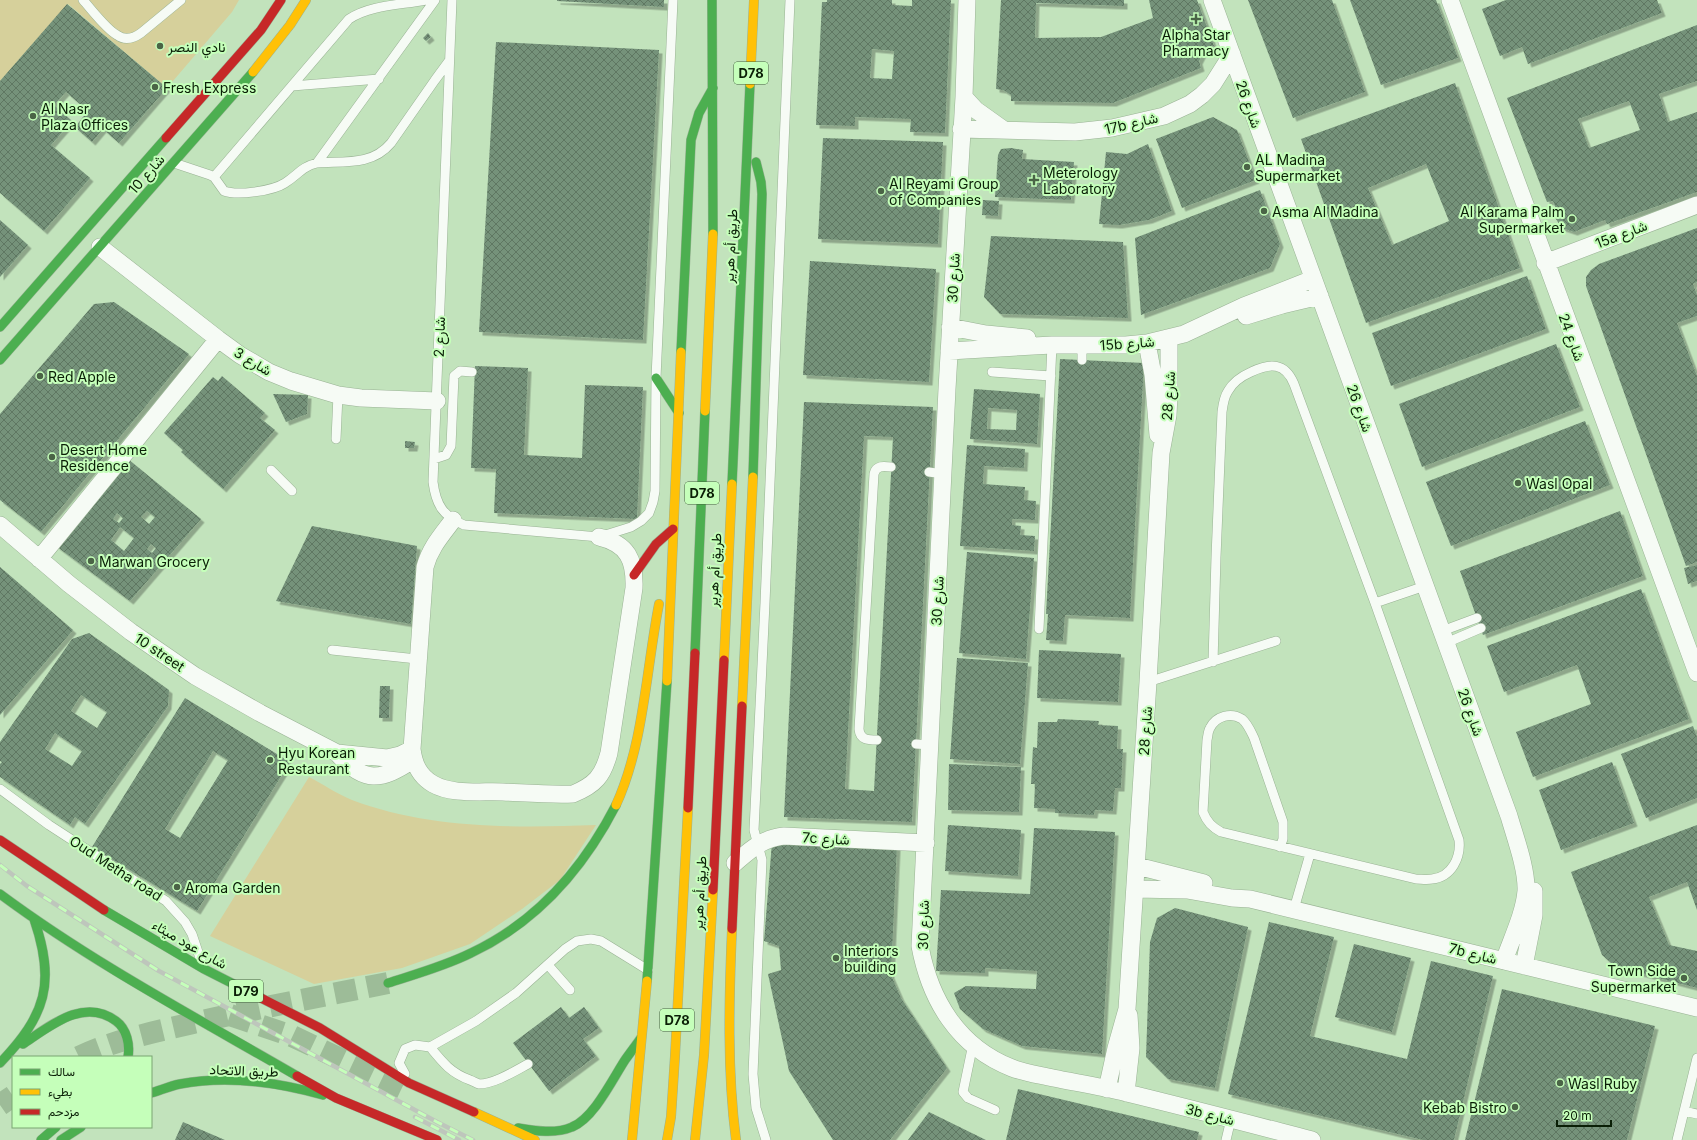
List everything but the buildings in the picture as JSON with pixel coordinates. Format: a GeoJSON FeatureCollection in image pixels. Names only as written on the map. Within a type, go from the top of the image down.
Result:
{"type":"FeatureCollection","features":[{"type":"Feature","properties":{"kind":"main road","name":"شارع 10"},"geometry":{"type":"LineString","coordinates":[[0,327],[262,30],[281,0]]}},
{"type":"Feature","properties":{"kind":"main road","name":"شارع 10"},"geometry":{"type":"LineString","coordinates":[[0,360],[259,65],[290,25],[306,0]]}},
{"type":"Feature","properties":{"kind":"main road","name":"طريق أم هرير"},"geometry":{"type":"LineString","coordinates":[[667,1140],[674,1071],[684,899],[713,227],[712,0]]}},
{"type":"Feature","properties":{"kind":"main road","name":"طريق أم هرير"},"geometry":{"type":"LineString","coordinates":[[695,1140],[704,1055],[754,0]]}},
{"type":"Feature","properties":{"kind":"main road"},"geometry":{"type":"LineString","coordinates":[[632,1140],[648,970],[668,666],[691,140],[695,120],[713,87]]}},
{"type":"Feature","properties":{"kind":"main road"},"geometry":{"type":"LineString","coordinates":[[736,1140],[732,1110],[729,1048],[735,863],[756,409],[762,194],[758,169],[748,146]]}},
{"type":"Feature","properties":{"kind":"main road"},"geometry":{"type":"LineString","coordinates":[[656,378],[679,413]]}},
{"type":"Feature","properties":{"kind":"main road"},"geometry":{"type":"LineString","coordinates":[[634,575],[652,547],[662,536],[673,529]]}},
{"type":"Feature","properties":{"kind":"main road"},"geometry":{"type":"LineString","coordinates":[[388,983],[481,949],[521,924],[557,893],[587,858],[610,819],[627,776],[637,736],[659,604],[671,573]]}},
{"type":"Feature","properties":{"kind":"main road","name":"شارع عود ميثاء"},"geometry":{"type":"LineString","coordinates":[[0,840],[54,878],[110,914],[204,969],[320,1028],[409,1082],[501,1126]]}},
{"type":"Feature","properties":{"kind":"main road"},"geometry":{"type":"LineString","coordinates":[[0,894],[34,920],[172,1004],[336,1098],[426,1137],[437,1140]]}},
{"type":"Feature","properties":{"kind":"main road"},"geometry":{"type":"LineString","coordinates":[[0,1063],[16,1048],[32,1026],[43,1000],[47,972],[45,954],[41,936],[34,920]]}},
{"type":"Feature","properties":{"kind":"main road"},"geometry":{"type":"LineString","coordinates":[[16,1048],[76,1013],[91,1010],[106,1014],[119,1023],[127,1036],[130,1050],[128,1056]]}},
{"type":"Feature","properties":{"kind":"main road"},"geometry":{"type":"LineString","coordinates":[[501,1126],[544,1132],[558,1130],[577,1124],[596,1105],[641,1038]]}},
{"type":"Feature","properties":{"kind":"main road","name":"طريق الاتحاد"},"geometry":{"type":"LineString","coordinates":[[152,1093],[180,1084],[219,1080],[259,1082],[298,1087],[336,1098]]}},
{"type":"Feature","properties":{"kind":"main road","name":"D79"},"geometry":{"type":"LineString","coordinates":[[501,1126],[535,1140]]}},
{"type":"Feature","properties":{"kind":"main road"},"geometry":{"type":"LineString","coordinates":[[41,1140],[55,1128]]}},
{"type":"Feature","properties":{"kind":"main road"},"geometry":{"type":"LineString","coordinates":[[61,1140],[73,1136],[80,1128]]}},
{"type":"Feature","properties":{"kind":"street","name":"شارع 30"},"geometry":{"type":"LineString","coordinates":[[967,0],[964,97],[949,351],[936,473],[923,744],[926,842],[920,946],[924,967],[942,1010],[956,1028],[973,1044],[992,1058],[1012,1068],[1107,1088]]}},
{"type":"Feature","properties":{"kind":"street","name":"شارع 26"},"geometry":{"type":"LineString","coordinates":[[1212,0],[1509,816],[1524,870],[1526,890],[1522,909],[1504,961]]}},
{"type":"Feature","properties":{"kind":"street","name":"شارع 24"},"geometry":{"type":"LineString","coordinates":[[1453,1],[1545,263],[1697,673]]}},
{"type":"Feature","properties":{"kind":"street","name":"17b شارع"},"geometry":{"type":"LineString","coordinates":[[961,129],[1005,131],[1094,131],[1164,116],[1190,104],[1202,96],[1213,84],[1232,54]]}},
{"type":"Feature","properties":{"kind":"street"},"geometry":{"type":"LineString","coordinates":[[964,97],[976,110],[1005,131]]}},
{"type":"Feature","properties":{"kind":"street","name":"15a شارع"},"geometry":{"type":"LineString","coordinates":[[1545,263],[1697,205]]}},
{"type":"Feature","properties":{"kind":"street","name":"شارع 3"},"geometry":{"type":"LineString","coordinates":[[100,247],[240,356],[268,372],[291,381],[338,395],[361,398],[437,401]]}},
{"type":"Feature","properties":{"kind":"street","name":"15b شارع"},"geometry":{"type":"LineString","coordinates":[[1200,328],[1228,313],[1313,279]]}},
{"type":"Feature","properties":{"kind":"street","name":"15b شارع"},"geometry":{"type":"LineString","coordinates":[[950,327],[986,334],[1028,338],[1082,353],[1169,339],[1200,328],[1320,296]]}},
{"type":"Feature","properties":{"kind":"street"},"geometry":{"type":"LineString","coordinates":[[39,559],[218,339]]}},
{"type":"Feature","properties":{"kind":"street","name":"شارع 28"},"geometry":{"type":"LineString","coordinates":[[1107,1088],[1127,1009],[1137,866],[1161,453],[1168,415],[1169,339]]}},
{"type":"Feature","properties":{"kind":"street","name":"شارع 28"},"geometry":{"type":"LineString","coordinates":[[1147,343],[1153,375],[1161,453]]}},
{"type":"Feature","properties":{"kind":"street","name":"15b شارع"},"geometry":{"type":"LineString","coordinates":[[949,351],[1052,345]]}},
{"type":"Feature","properties":{"kind":"street"},"geometry":{"type":"LineString","coordinates":[[453,520],[434,544],[428,555],[425,567],[417,659],[412,754],[417,768],[434,784],[456,790],[574,794],[587,788],[598,779],[606,767],[634,575],[632,562],[625,549],[613,540],[599,537]]}},
{"type":"Feature","properties":{"kind":"street","name":"10 street"},"geometry":{"type":"LineString","coordinates":[[0,525],[69,584],[131,632],[195,676],[227,695],[337,753],[347,764],[360,773],[370,776],[386,775],[397,771],[412,754]]}},
{"type":"Feature","properties":{"kind":"street","name":"شارع 26"},"geometry":{"type":"LineString","coordinates":[[1509,816],[1526,848],[1534,886],[1534,915],[1524,966]]}},
{"type":"Feature","properties":{"kind":"street","name":"7c شارع"},"geometry":{"type":"LineString","coordinates":[[735,863],[757,845],[774,837],[784,836],[926,842]]}},
{"type":"Feature","properties":{"kind":"street","name":"7b شارع"},"geometry":{"type":"LineString","coordinates":[[1137,866],[1226,889],[1250,898],[1697,1008]]}},
{"type":"Feature","properties":{"kind":"street","name":"7b شارع"},"geometry":{"type":"LineString","coordinates":[[1135,889],[1186,890],[1228,897],[1250,898]]}},
{"type":"Feature","properties":{"kind":"street","name":"شارع 28"},"geometry":{"type":"LineString","coordinates":[[1126,1093],[1131,1048],[1131,1030],[1127,1009]]}},
{"type":"Feature","properties":{"kind":"street","name":"3b شارع"},"geometry":{"type":"LineString","coordinates":[[1107,1088],[1312,1140]]}},
{"type":"Feature","properties":{"kind":"lane"},"geometry":{"type":"LineString","coordinates":[[83,0],[117,36],[125,38],[134,38],[181,0]]}},
{"type":"Feature","properties":{"kind":"lane"},"geometry":{"type":"LineString","coordinates":[[214,177],[341,27],[354,16],[358,13],[426,0]]}},
{"type":"Feature","properties":{"kind":"lane"},"geometry":{"type":"LineString","coordinates":[[317,163],[435,0]]}},
{"type":"Feature","properties":{"kind":"lane","name":"شارع 2"},"geometry":{"type":"LineString","coordinates":[[452,0],[433,482],[435,497],[442,510],[453,520],[464,525],[599,537]]}},
{"type":"Feature","properties":{"kind":"lane"},"geometry":{"type":"LineString","coordinates":[[599,537],[631,527],[641,521],[649,513],[655,491],[656,378],[673,0]]}},
{"type":"Feature","properties":{"kind":"lane"},"geometry":{"type":"LineString","coordinates":[[766,1140],[756,1108],[753,1074],[762,860],[754,835],[754,825],[766,588],[790,0]]}},
{"type":"Feature","properties":{"kind":"lane"},"geometry":{"type":"LineString","coordinates":[[174,163],[205,172],[214,177],[224,191],[238,194],[280,186],[286,183],[303,168],[317,163],[366,160],[376,157],[385,151],[449,61]]}},
{"type":"Feature","properties":{"kind":"lane"},"geometry":{"type":"LineString","coordinates":[[292,86],[379,79]]}},
{"type":"Feature","properties":{"kind":"lane"},"geometry":{"type":"LineString","coordinates":[[1039,629],[1052,345]]}},
{"type":"Feature","properties":{"kind":"lane"},"geometry":{"type":"LineString","coordinates":[[1213,662],[1222,412],[1224,397],[1232,385],[1238,380],[1262,367],[1270,365],[1278,366],[1291,376],[1375,603],[1459,840],[1460,850],[1457,860],[1451,869],[1443,876],[1433,879],[1416,879],[1280,847],[1221,832],[1213,828],[1203,812],[1208,734],[1209,728],[1215,721],[1224,716],[1234,716],[1243,720],[1254,738],[1283,822],[1283,839],[1280,847]]}},
{"type":"Feature","properties":{"kind":"lane"},"geometry":{"type":"LineString","coordinates":[[434,459],[446,455],[451,446],[454,376],[460,371],[472,372]]}},
{"type":"Feature","properties":{"kind":"lane"},"geometry":{"type":"LineString","coordinates":[[992,372],[1051,376]]}},
{"type":"Feature","properties":{"kind":"lane"},"geometry":{"type":"LineString","coordinates":[[336,439],[338,395]]}},
{"type":"Feature","properties":{"kind":"lane"},"geometry":{"type":"LineString","coordinates":[[877,740],[864,739],[861,736],[859,729],[874,474],[876,469],[880,467],[891,468]]}},
{"type":"Feature","properties":{"kind":"lane"},"geometry":{"type":"LineString","coordinates":[[271,470],[292,491]]}},
{"type":"Feature","properties":{"kind":"lane"},"geometry":{"type":"LineString","coordinates":[[1375,603],[1425,586]]}},
{"type":"Feature","properties":{"kind":"lane"},"geometry":{"type":"LineString","coordinates":[[1444,637],[1477,618]]}},
{"type":"Feature","properties":{"kind":"lane"},"geometry":{"type":"LineString","coordinates":[[1444,637],[1481,628]]}},
{"type":"Feature","properties":{"kind":"lane"},"geometry":{"type":"LineString","coordinates":[[1148,682],[1276,641]]}},
{"type":"Feature","properties":{"kind":"lane"},"geometry":{"type":"LineString","coordinates":[[332,650],[417,659]]}},
{"type":"Feature","properties":{"kind":"lane","name":"Oud Metha road"},"geometry":{"type":"LineString","coordinates":[[0,789],[49,825],[166,901],[185,922],[192,934],[204,969]]}},
{"type":"Feature","properties":{"kind":"lane"},"geometry":{"type":"LineString","coordinates":[[1294,909],[1310,854]]}},
{"type":"Feature","properties":{"kind":"lane"},"geometry":{"type":"LineString","coordinates":[[409,1082],[399,1063],[405,1049],[415,1045],[430,1047],[476,1022],[516,993],[565,949],[577,941],[601,941],[648,970]]}},
{"type":"Feature","properties":{"kind":"lane"},"geometry":{"type":"LineString","coordinates":[[548,965],[570,990]]}},
{"type":"Feature","properties":{"kind":"lane"},"geometry":{"type":"LineString","coordinates":[[973,1044],[963,1092],[968,1098],[995,1110]]}},
{"type":"Feature","properties":{"kind":"lane"},"geometry":{"type":"LineString","coordinates":[[430,1047],[445,1064],[460,1077],[479,1084],[496,1080],[513,1073],[528,1064]]}},
{"type":"Feature","properties":{"kind":"lane"},"geometry":{"type":"LineString","coordinates":[[1677,1140],[1697,1062]]}},
{"type":"Feature","properties":{"kind":"lane"},"geometry":{"type":"LineString","coordinates":[[1684,1111],[1697,1114]]}},
{"type":"Feature","properties":{"kind":"lane"},"geometry":{"type":"LineString","coordinates":[[1226,1140],[1230,1119]]}},
{"type":"Feature","properties":{"kind":"shaded area","name":"نادي النصر"},"geometry":{"type":"Polygon","coordinates":[[[0,0],[239,0],[232,12],[167,88],[68,4],[0,81],[0,0]]]}},
{"type":"Feature","properties":{"kind":"shaded area"},"geometry":{"type":"Polygon","coordinates":[[[309,777],[352,800],[381,810],[411,817],[504,826],[596,825],[560,880],[522,909],[470,944],[402,968],[314,984],[210,936],[309,777]]]}},
{"type":"Feature","properties":{"kind":"tunnel"},"geometry":{"type":"LineString","coordinates":[[81,1056],[120,1041],[164,1030],[242,1012],[388,983]]}},
{"type":"Feature","properties":{"kind":"tunnel"},"geometry":{"type":"LineString","coordinates":[[230,1015],[292,1036],[404,1089]]}},
{"type":"Feature","properties":{"kind":"tunnel"},"geometry":{"type":"LineString","coordinates":[[0,1105],[12,1097]]}},
{"type":"Feature","properties":{"kind":"railway"},"geometry":{"type":"LineString","coordinates":[[0,865],[27,886],[159,971],[437,1122],[473,1140]]}},
{"type":"Feature","properties":{"kind":"railway"},"geometry":{"type":"LineString","coordinates":[[415,1117],[459,1140]]}},
{"type":"Feature","properties":{"kind":"traffic: fast"},"geometry":{"type":"LineString","coordinates":[[712,0],[713,234]]}},
{"type":"Feature","properties":{"kind":"traffic: fast"},"geometry":{"type":"LineString","coordinates":[[0,360],[253,72]]}},
{"type":"Feature","properties":{"kind":"traffic: fast"},"geometry":{"type":"LineString","coordinates":[[732,484],[750,84]]}},
{"type":"Feature","properties":{"kind":"traffic: fast"},"geometry":{"type":"LineString","coordinates":[[681,352],[691,140],[699,113],[713,88]]}},
{"type":"Feature","properties":{"kind":"traffic: fast"},"geometry":{"type":"LineString","coordinates":[[0,327],[166,138]]}},
{"type":"Feature","properties":{"kind":"traffic: fast"},"geometry":{"type":"LineString","coordinates":[[753,477],[762,194],[761,182],[756,162]]}},
{"type":"Feature","properties":{"kind":"traffic: fast"},"geometry":{"type":"LineString","coordinates":[[656,378],[679,413]]}},
{"type":"Feature","properties":{"kind":"traffic: fast"},"geometry":{"type":"LineString","coordinates":[[695,653],[705,411]]}},
{"type":"Feature","properties":{"kind":"traffic: fast"},"geometry":{"type":"LineString","coordinates":[[647,981],[667,681]]}},
{"type":"Feature","properties":{"kind":"traffic: fast"},"geometry":{"type":"LineString","coordinates":[[388,983],[430,970],[461,958],[495,940],[517,926],[556,891],[573,872],[589,851],[616,805]]}},
{"type":"Feature","properties":{"kind":"traffic: fast"},"geometry":{"type":"LineString","coordinates":[[0,894],[108,967],[297,1076]]}},
{"type":"Feature","properties":{"kind":"traffic: fast"},"geometry":{"type":"LineString","coordinates":[[104,910],[204,969],[261,998]]}},
{"type":"Feature","properties":{"kind":"traffic: fast"},"geometry":{"type":"LineString","coordinates":[[0,1063],[16,1046],[28,1029],[37,1013],[42,997],[45,980],[44,962],[41,942],[34,919]]}},
{"type":"Feature","properties":{"kind":"traffic: fast"},"geometry":{"type":"LineString","coordinates":[[23,1044],[56,1022],[80,1013],[92,1012],[104,1014],[120,1024],[127,1038],[129,1047],[128,1056]]}},
{"type":"Feature","properties":{"kind":"traffic: fast"},"geometry":{"type":"LineString","coordinates":[[518,1128],[538,1131],[559,1131],[572,1127],[580,1122],[588,1116],[602,1098],[625,1060],[641,1038]]}},
{"type":"Feature","properties":{"kind":"traffic: fast"},"geometry":{"type":"LineString","coordinates":[[152,1093],[180,1084],[198,1081],[234,1080],[270,1083],[323,1095]]}},
{"type":"Feature","properties":{"kind":"traffic: fast"},"geometry":{"type":"LineString","coordinates":[[41,1140],[55,1128]]}},
{"type":"Feature","properties":{"kind":"traffic: fast"},"geometry":{"type":"LineString","coordinates":[[61,1140],[79,1128]]}},
{"type":"Feature","properties":{"kind":"traffic: slow"},"geometry":{"type":"LineString","coordinates":[[253,72],[290,25],[306,0]]}},
{"type":"Feature","properties":{"kind":"traffic: slow"},"geometry":{"type":"LineString","coordinates":[[750,84],[754,0]]}},
{"type":"Feature","properties":{"kind":"traffic: slow"},"geometry":{"type":"LineString","coordinates":[[705,411],[713,234]]}},
{"type":"Feature","properties":{"kind":"traffic: slow"},"geometry":{"type":"LineString","coordinates":[[667,681],[681,352]]}},
{"type":"Feature","properties":{"kind":"traffic: slow"},"geometry":{"type":"LineString","coordinates":[[742,706],[753,477]]}},
{"type":"Feature","properties":{"kind":"traffic: slow"},"geometry":{"type":"LineString","coordinates":[[724,660],[732,484]]}},
{"type":"Feature","properties":{"kind":"traffic: slow"},"geometry":{"type":"LineString","coordinates":[[616,805],[633,757],[643,706],[659,604]]}},
{"type":"Feature","properties":{"kind":"traffic: slow"},"geometry":{"type":"LineString","coordinates":[[667,1140],[671,1117],[675,1056],[688,808]]}},
{"type":"Feature","properties":{"kind":"traffic: slow"},"geometry":{"type":"LineString","coordinates":[[695,1140],[704,1055],[713,890]]}},
{"type":"Feature","properties":{"kind":"traffic: slow"},"geometry":{"type":"LineString","coordinates":[[732,929],[730,1061],[736,1140]]}},
{"type":"Feature","properties":{"kind":"traffic: slow"},"geometry":{"type":"LineString","coordinates":[[632,1140],[647,981]]}},
{"type":"Feature","properties":{"kind":"traffic: slow"},"geometry":{"type":"LineString","coordinates":[[474,1112],[535,1140]]}},
{"type":"Feature","properties":{"kind":"traffic: jam"},"geometry":{"type":"LineString","coordinates":[[166,138],[261,30],[281,0]]}},
{"type":"Feature","properties":{"kind":"traffic: jam"},"geometry":{"type":"LineString","coordinates":[[634,575],[656,544],[673,529]]}},
{"type":"Feature","properties":{"kind":"traffic: jam"},"geometry":{"type":"LineString","coordinates":[[688,808],[695,653]]}},
{"type":"Feature","properties":{"kind":"traffic: jam"},"geometry":{"type":"LineString","coordinates":[[713,890],[724,660]]}},
{"type":"Feature","properties":{"kind":"traffic: jam"},"geometry":{"type":"LineString","coordinates":[[732,929],[742,706]]}},
{"type":"Feature","properties":{"kind":"traffic: jam"},"geometry":{"type":"LineString","coordinates":[[0,840],[104,910]]}},
{"type":"Feature","properties":{"kind":"traffic: jam"},"geometry":{"type":"LineString","coordinates":[[261,998],[320,1028],[409,1083],[474,1112]]}},
{"type":"Feature","properties":{"kind":"traffic: jam"},"geometry":{"type":"LineString","coordinates":[[297,1076],[336,1098],[437,1140]]}},
{"type":"Feature","properties":{"kind":"place","name":"Alpha Star Pharmacy"},"geometry":{"type":"Point","coordinates":[1196,19]}},
{"type":"Feature","properties":{"kind":"place","name":"نادي النصر"},"geometry":{"type":"Point","coordinates":[160,46]}},
{"type":"Feature","properties":{"kind":"place","name":"Fresh Express"},"geometry":{"type":"Point","coordinates":[155,87]}},
{"type":"Feature","properties":{"kind":"place","name":"Al Nasr Plaza Offices"},"geometry":{"type":"Point","coordinates":[33,116]}},
{"type":"Feature","properties":{"kind":"place","name":"AL Madina Supermarket"},"geometry":{"type":"Point","coordinates":[1247,167]}},
{"type":"Feature","properties":{"kind":"place","name":"Meterology Laboratory"},"geometry":{"type":"Point","coordinates":[1034,180]}},
{"type":"Feature","properties":{"kind":"place","name":"Al Reyami Group of Companies"},"geometry":{"type":"Point","coordinates":[881,191]}},
{"type":"Feature","properties":{"kind":"place","name":"Asma Al Madina"},"geometry":{"type":"Point","coordinates":[1264,211]}},
{"type":"Feature","properties":{"kind":"place","name":"Al Karama Palm Supermarket"},"geometry":{"type":"Point","coordinates":[1572,219]}},
{"type":"Feature","properties":{"kind":"place","name":"Red Apple"},"geometry":{"type":"Point","coordinates":[40,376]}},
{"type":"Feature","properties":{"kind":"place","name":"Desert Home Residence"},"geometry":{"type":"Point","coordinates":[52,457]}},
{"type":"Feature","properties":{"kind":"place","name":"Wasl Opal"},"geometry":{"type":"Point","coordinates":[1518,483]}},
{"type":"Feature","properties":{"kind":"place","name":"Marwan Grocery"},"geometry":{"type":"Point","coordinates":[91,561]}},
{"type":"Feature","properties":{"kind":"place","name":"Hyu Korean Restaurant"},"geometry":{"type":"Point","coordinates":[270,760]}},
{"type":"Feature","properties":{"kind":"place","name":"Aroma Garden"},"geometry":{"type":"Point","coordinates":[177,887]}},
{"type":"Feature","properties":{"kind":"place","name":"Interiors building"},"geometry":{"type":"Point","coordinates":[836,958]}},
{"type":"Feature","properties":{"kind":"place","name":"Town Side Supermarket"},"geometry":{"type":"Point","coordinates":[1684,978]}},
{"type":"Feature","properties":{"kind":"place","name":"Wasl Ruby"},"geometry":{"type":"Point","coordinates":[1560,1083]}},
{"type":"Feature","properties":{"kind":"place","name":"Kebab Bistro"},"geometry":{"type":"Point","coordinates":[1515,1107]}}]}
